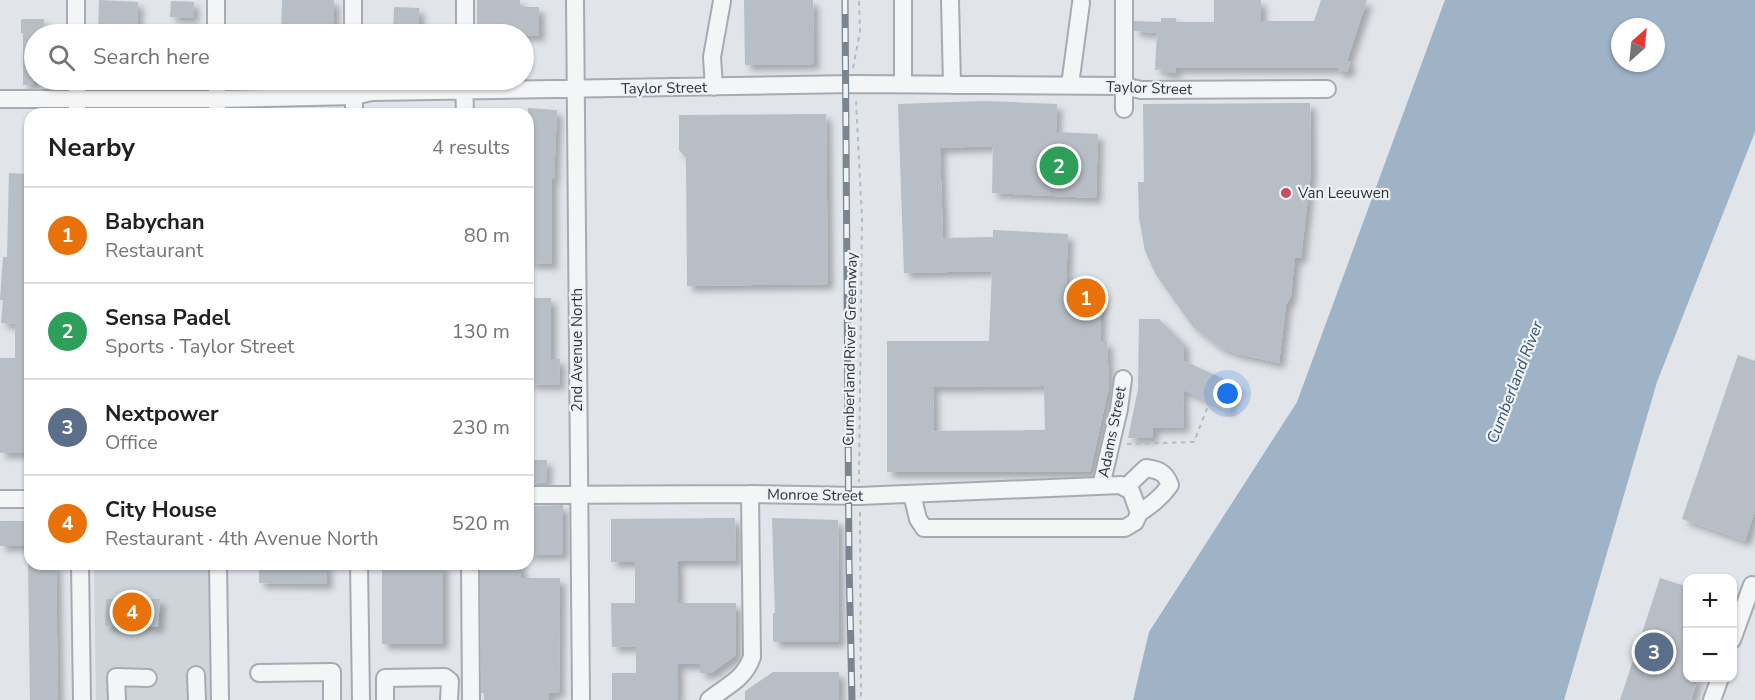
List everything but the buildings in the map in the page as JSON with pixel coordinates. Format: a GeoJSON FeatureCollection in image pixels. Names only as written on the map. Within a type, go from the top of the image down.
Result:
{"type":"FeatureCollection","features":[{"type":"Feature","properties":{"kind":"street"},"geometry":{"type":"LineString","coordinates":[[76,0],[76,24]]}},
{"type":"Feature","properties":{"kind":"street"},"geometry":{"type":"LineString","coordinates":[[216,0],[216,24]]}},
{"type":"Feature","properties":{"kind":"street"},"geometry":{"type":"LineString","coordinates":[[353,0],[353,24]]}},
{"type":"Feature","properties":{"kind":"street"},"geometry":{"type":"LineString","coordinates":[[465,0],[465,24]]}},
{"type":"Feature","properties":{"kind":"street","name":"2nd Avenue North"},"geometry":{"type":"LineString","coordinates":[[574,0],[580,700]]}},
{"type":"Feature","properties":{"kind":"street"},"geometry":{"type":"LineString","coordinates":[[903,0],[903,84]]}},
{"type":"Feature","properties":{"kind":"street"},"geometry":{"type":"LineString","coordinates":[[950,0],[952,85]]}},
{"type":"Feature","properties":{"kind":"street"},"geometry":{"type":"LineString","coordinates":[[1124,0],[1124,109]]}},
{"type":"Feature","properties":{"kind":"street"},"geometry":{"type":"LineString","coordinates":[[714,87],[712,57],[722,1]]}},
{"type":"Feature","properties":{"kind":"street"},"geometry":{"type":"LineString","coordinates":[[1070,85],[1081,3]]}},
{"type":"Feature","properties":{"kind":"street","name":"Taylor Street"},"geometry":{"type":"LineString","coordinates":[[534,88],[575,90],[903,84],[1124,86],[1141,90],[1327,89]]}},
{"type":"Feature","properties":{"kind":"street"},"geometry":{"type":"LineString","coordinates":[[77,90],[77,106]]}},
{"type":"Feature","properties":{"kind":"street"},"geometry":{"type":"LineString","coordinates":[[217,90],[217,106]]}},
{"type":"Feature","properties":{"kind":"street","name":"Taylor Street"},"geometry":{"type":"LineString","coordinates":[[0,99],[77,106],[217,106],[339,90]]}},
{"type":"Feature","properties":{"kind":"street"},"geometry":{"type":"LineString","coordinates":[[354,90],[354,108]]}},
{"type":"Feature","properties":{"kind":"street","name":"Taylor Street"},"geometry":{"type":"LineString","coordinates":[[363,90],[372,92],[398,90]]}},
{"type":"Feature","properties":{"kind":"street"},"geometry":{"type":"LineString","coordinates":[[464,90],[465,108]]}},
{"type":"Feature","properties":{"kind":"street","name":"Adams Street"},"geometry":{"type":"LineString","coordinates":[[1101,486],[1119,409],[1123,379]]}},
{"type":"Feature","properties":{"kind":"street"},"geometry":{"type":"LineString","coordinates":[[912,494],[918,519],[924,528],[1125,528],[1135,522],[1139,513],[1158,500],[1170,485],[1166,475],[1158,470],[1146,468],[1125,488],[1131,491],[1139,513]]}},
{"type":"Feature","properties":{"kind":"street","name":"Monroe Street"},"geometry":{"type":"LineString","coordinates":[[534,495],[863,495],[1121,485],[1125,488]]}},
{"type":"Feature","properties":{"kind":"street"},"geometry":{"type":"LineString","coordinates":[[709,700],[744,674],[752,657],[750,494]]}},
{"type":"Feature","properties":{"kind":"street"},"geometry":{"type":"LineString","coordinates":[[0,499],[24,498]]}},
{"type":"Feature","properties":{"kind":"street"},"geometry":{"type":"LineString","coordinates":[[80,570],[82,700]]}},
{"type":"Feature","properties":{"kind":"street"},"geometry":{"type":"LineString","coordinates":[[218,570],[220,700]]}},
{"type":"Feature","properties":{"kind":"street"},"geometry":{"type":"LineString","coordinates":[[359,570],[361,700]]}},
{"type":"Feature","properties":{"kind":"street"},"geometry":{"type":"LineString","coordinates":[[470,570],[471,700]]}},
{"type":"Feature","properties":{"kind":"street"},"geometry":{"type":"LineString","coordinates":[[1737,628],[1754,582]]}},
{"type":"Feature","properties":{"kind":"street"},"geometry":{"type":"LineString","coordinates":[[259,673],[332,672],[332,700]]}},
{"type":"Feature","properties":{"kind":"street"},"geometry":{"type":"LineString","coordinates":[[196,675],[197,700]]}},
{"type":"Feature","properties":{"kind":"street"},"geometry":{"type":"LineString","coordinates":[[117,700],[117,677],[148,678]]}},
{"type":"Feature","properties":{"kind":"street"},"geometry":{"type":"LineString","coordinates":[[385,700],[385,678],[445,677],[450,681],[449,700]]}},
{"type":"Feature","properties":{"kind":"street"},"geometry":{"type":"LineString","coordinates":[[1712,700],[1719,682]]}},
{"type":"Feature","properties":{"kind":"path","name":"Cumberland River Greenway"},"geometry":{"type":"LineString","coordinates":[[859,0],[860,32],[852,67],[855,84],[862,218],[861,700]]}},
{"type":"Feature","properties":{"kind":"path"},"geometry":{"type":"LineString","coordinates":[[1124,444],[1194,442],[1208,406]]}},
{"type":"Feature","properties":{"kind":"shaded area"},"geometry":{"type":"Polygon","coordinates":[[[94,570],[216,570],[217,700],[96,700],[94,570]]]}},
{"type":"Feature","properties":{"kind":"water","name":"Cumberland River"},"geometry":{"type":"Polygon","coordinates":[[[1445,0],[1755,0],[1755,132],[1657,382],[1564,700],[1133,700],[1149,632],[1297,402],[1445,0]]]}},
{"type":"Feature","properties":{"kind":"railway"},"geometry":{"type":"LineString","coordinates":[[845,0],[852,700]]}},
{"type":"Feature","properties":{"kind":"place","name":"Sensa Padel"},"geometry":{"type":"Point","coordinates":[1059,166]}},
{"type":"Feature","properties":{"kind":"place","name":"Van Leeuwen"},"geometry":{"type":"Point","coordinates":[1286,193]}},
{"type":"Feature","properties":{"kind":"place","name":"Babychan"},"geometry":{"type":"Point","coordinates":[1086,298]}},
{"type":"Feature","properties":{"kind":"place","name":"City House"},"geometry":{"type":"Point","coordinates":[132,612]}},
{"type":"Feature","properties":{"kind":"place","name":"Nextpower"},"geometry":{"type":"Point","coordinates":[1654,652]}}]}
